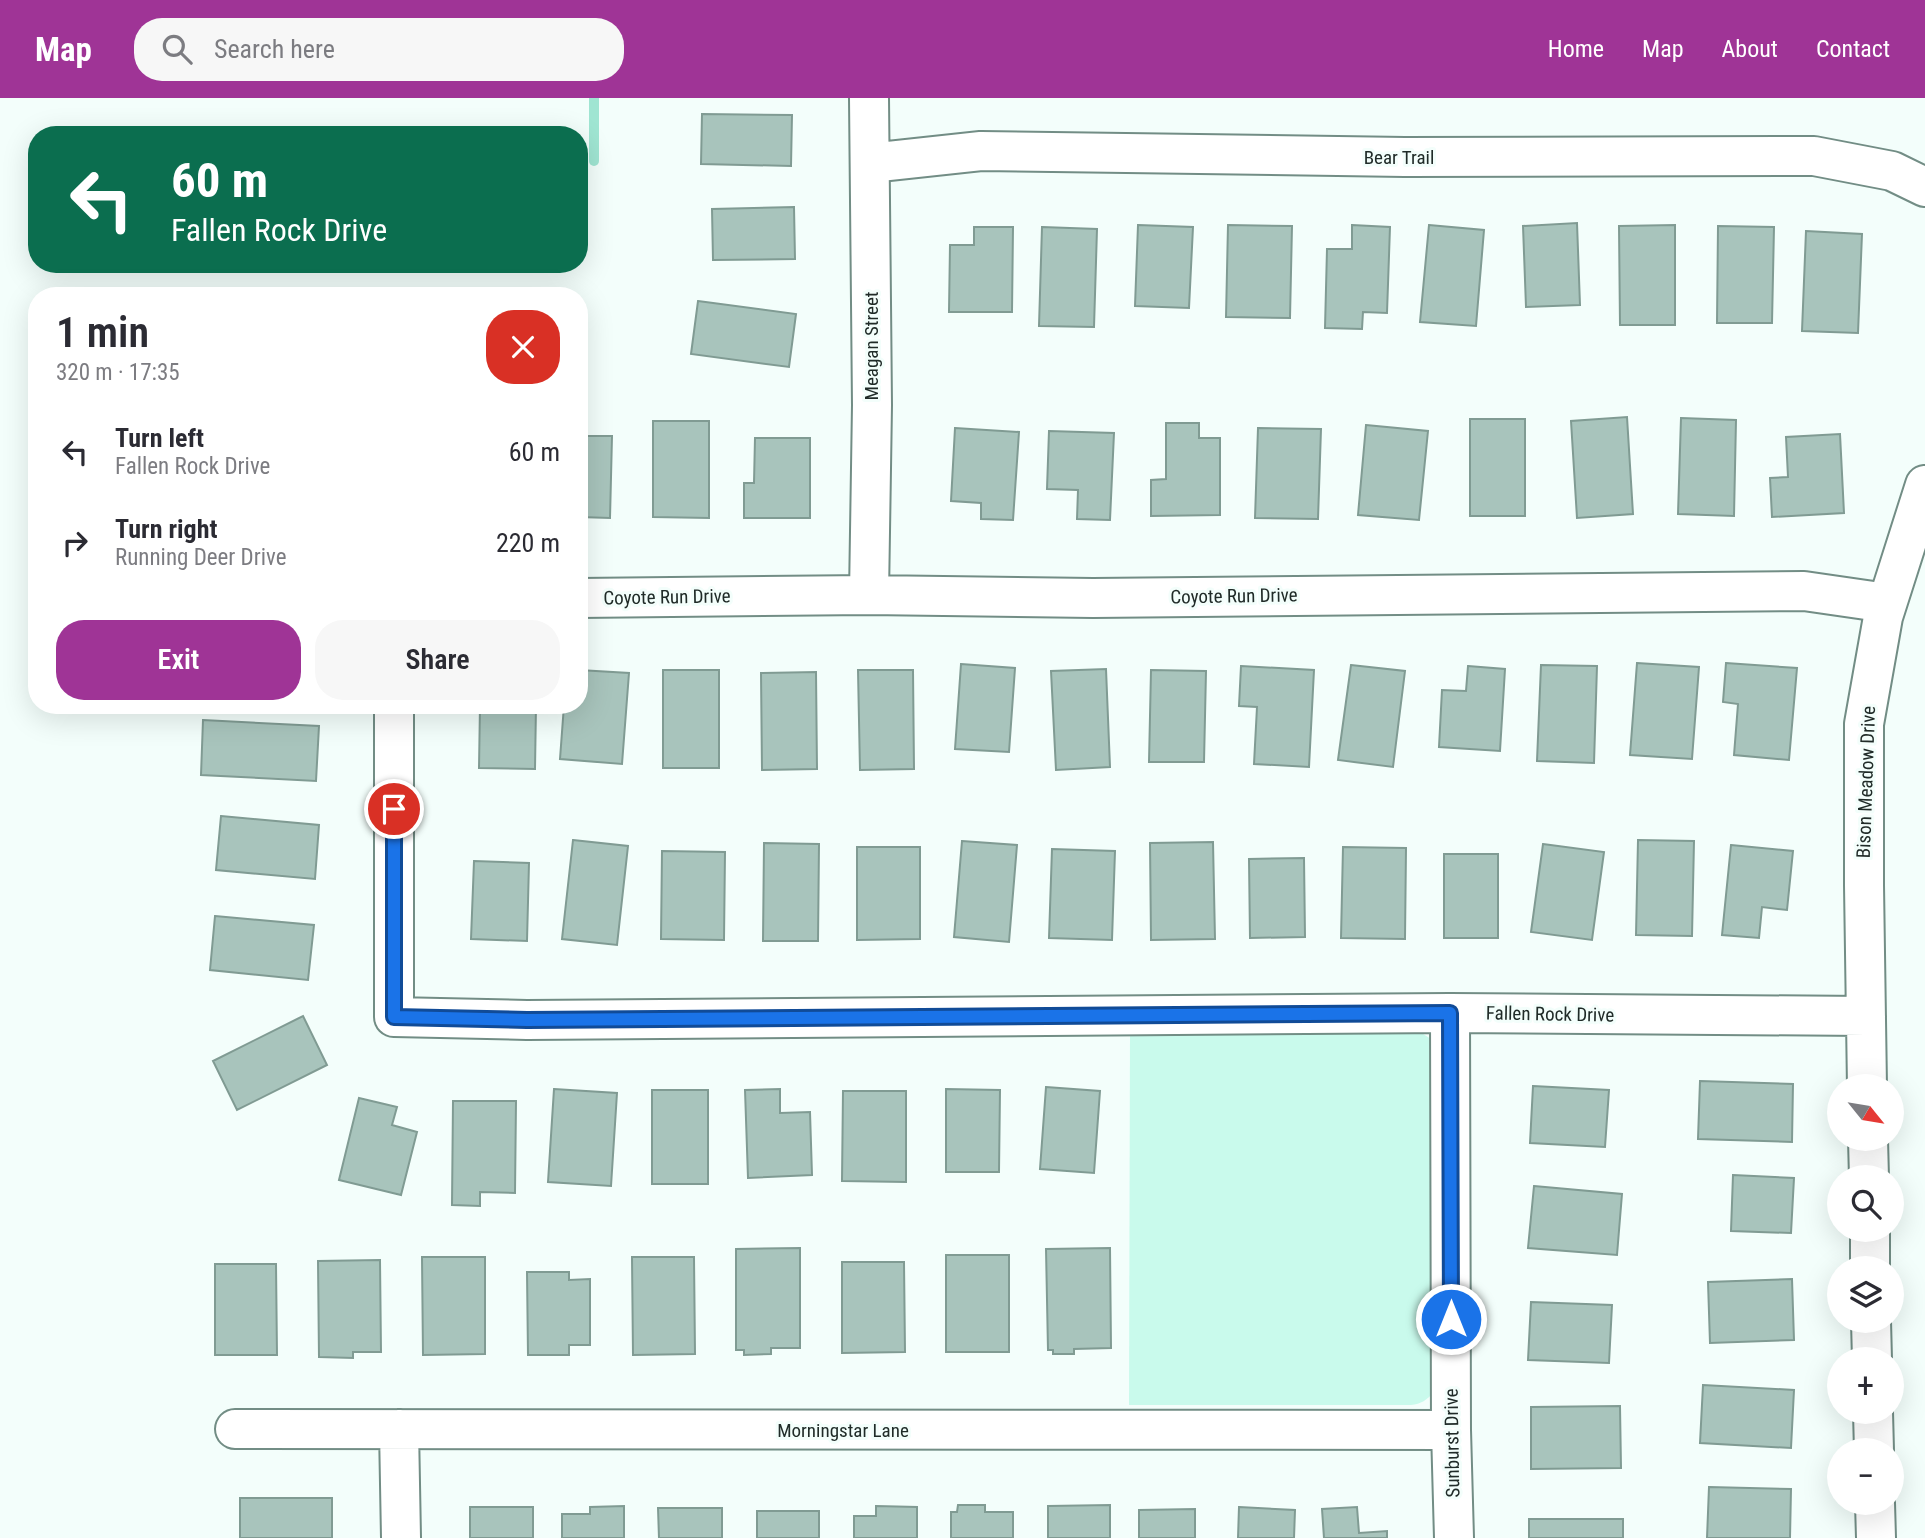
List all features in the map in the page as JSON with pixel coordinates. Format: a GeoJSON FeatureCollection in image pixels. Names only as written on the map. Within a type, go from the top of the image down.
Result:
{"type":"FeatureCollection","features":[{"type":"Feature","properties":{"kind":"street","name":"Meagan Street"},"geometry":{"type":"LineString","coordinates":[[869,98],[872,405],[869,595]]}},
{"type":"Feature","properties":{"kind":"street","name":"Bear Trail"},"geometry":{"type":"LineString","coordinates":[[870,163],[981,151],[1405,157],[1814,156],[1892,172],[1925,187]]}},
{"type":"Feature","properties":{"kind":"street","name":"Bison Meadow Drive"},"geometry":{"type":"LineString","coordinates":[[1867,1074],[1864,724],[1883,617],[1925,485]]}},
{"type":"Feature","properties":{"kind":"street","name":"Coyote Run Drive"},"geometry":{"type":"LineString","coordinates":[[588,598],[1804,591],[1887,603]]}},
{"type":"Feature","properties":{"kind":"street","name":"Fallen Rock Drive"},"geometry":{"type":"LineString","coordinates":[[394,714],[394,1017],[527,1020],[1450,1013],[1866,1016]]}},
{"type":"Feature","properties":{"kind":"street","name":"Sunburst Drive"},"geometry":{"type":"LineString","coordinates":[[1450,1013],[1451,1430],[1454,1538]]}},
{"type":"Feature","properties":{"kind":"street","name":"Morningstar Lane"},"geometry":{"type":"LineString","coordinates":[[235,1429],[1451,1430]]}},
{"type":"Feature","properties":{"kind":"street"},"geometry":{"type":"LineString","coordinates":[[399,1429],[401,1538]]}},
{"type":"Feature","properties":{"kind":"street"},"geometry":{"type":"LineString","coordinates":[[1875,1515],[1876,1538]]}},
{"type":"Feature","properties":{"kind":"green space"},"geometry":{"type":"Polygon","coordinates":[[[1130,1032],[1420,1032],[1431,1039],[1434,1392],[1426,1399],[1411,1405],[1129,1405],[1130,1032]]]}},
{"type":"Feature","properties":{"kind":"building"},"geometry":{"type":"Polygon","coordinates":[[[702,114],[792,115],[791,166],[701,164],[702,114]]]}},
{"type":"Feature","properties":{"kind":"building"},"geometry":{"type":"Polygon","coordinates":[[[794,207],[795,259],[713,260],[712,209],[794,207]]]}},
{"type":"Feature","properties":{"kind":"building"},"geometry":{"type":"Polygon","coordinates":[[[1577,223],[1580,305],[1526,307],[1523,226],[1577,223]]]}},
{"type":"Feature","properties":{"kind":"building"},"geometry":{"type":"Polygon","coordinates":[[[1138,225],[1193,227],[1189,308],[1135,306],[1138,225]]]}},
{"type":"Feature","properties":{"kind":"building"},"geometry":{"type":"Polygon","coordinates":[[[1228,225],[1292,226],[1290,318],[1226,317],[1228,225]]]}},
{"type":"Feature","properties":{"kind":"building"},"geometry":{"type":"Polygon","coordinates":[[[1352,225],[1390,227],[1387,313],[1363,312],[1362,329],[1325,328],[1327,249],[1352,249],[1352,225]]]}},
{"type":"Feature","properties":{"kind":"building"},"geometry":{"type":"Polygon","coordinates":[[[1429,225],[1484,230],[1476,326],[1420,322],[1429,225]]]}},
{"type":"Feature","properties":{"kind":"building"},"geometry":{"type":"Polygon","coordinates":[[[1675,225],[1675,325],[1620,325],[1619,226],[1675,225]]]}},
{"type":"Feature","properties":{"kind":"building"},"geometry":{"type":"Polygon","coordinates":[[[1718,226],[1774,227],[1772,323],[1717,323],[1718,226]]]}},
{"type":"Feature","properties":{"kind":"building"},"geometry":{"type":"Polygon","coordinates":[[[974,227],[1013,227],[1012,312],[949,312],[950,245],[974,245],[974,227]]]}},
{"type":"Feature","properties":{"kind":"building"},"geometry":{"type":"Polygon","coordinates":[[[1042,227],[1097,229],[1094,327],[1039,326],[1042,227]]]}},
{"type":"Feature","properties":{"kind":"building"},"geometry":{"type":"Polygon","coordinates":[[[1806,231],[1862,234],[1858,333],[1802,331],[1806,231]]]}},
{"type":"Feature","properties":{"kind":"building"},"geometry":{"type":"Polygon","coordinates":[[[698,301],[796,314],[789,367],[691,354],[698,301]]]}},
{"type":"Feature","properties":{"kind":"building"},"geometry":{"type":"Polygon","coordinates":[[[1627,417],[1633,514],[1577,518],[1571,421],[1627,417]]]}},
{"type":"Feature","properties":{"kind":"building"},"geometry":{"type":"Polygon","coordinates":[[[1681,418],[1736,420],[1734,516],[1678,514],[1681,418]]]}},
{"type":"Feature","properties":{"kind":"building"},"geometry":{"type":"Polygon","coordinates":[[[1470,419],[1525,419],[1525,516],[1470,516],[1470,419]]]}},
{"type":"Feature","properties":{"kind":"building"},"geometry":{"type":"Polygon","coordinates":[[[653,421],[709,421],[709,518],[653,517],[653,421]]]}},
{"type":"Feature","properties":{"kind":"building"},"geometry":{"type":"Polygon","coordinates":[[[1166,423],[1199,423],[1199,438],[1220,438],[1220,515],[1151,516],[1151,480],[1166,479],[1166,423]]]}},
{"type":"Feature","properties":{"kind":"building"},"geometry":{"type":"Polygon","coordinates":[[[1366,425],[1428,431],[1419,520],[1358,515],[1366,425]]]}},
{"type":"Feature","properties":{"kind":"building"},"geometry":{"type":"Polygon","coordinates":[[[955,428],[1019,432],[1013,520],[981,519],[981,503],[951,501],[955,428]]]}},
{"type":"Feature","properties":{"kind":"building"},"geometry":{"type":"Polygon","coordinates":[[[1258,428],[1321,429],[1318,519],[1255,518],[1258,428]]]}},
{"type":"Feature","properties":{"kind":"building"},"geometry":{"type":"Polygon","coordinates":[[[1049,431],[1114,433],[1110,520],[1077,519],[1078,490],[1047,489],[1049,431]]]}},
{"type":"Feature","properties":{"kind":"building"},"geometry":{"type":"Polygon","coordinates":[[[1840,434],[1844,513],[1772,517],[1770,478],[1788,477],[1786,437],[1840,434]]]}},
{"type":"Feature","properties":{"kind":"building"},"geometry":{"type":"Polygon","coordinates":[[[588,436],[612,436],[610,518],[588,517],[588,436]]]}},
{"type":"Feature","properties":{"kind":"building"},"geometry":{"type":"Polygon","coordinates":[[[755,438],[810,438],[810,518],[744,518],[744,483],[754,483],[755,438]]]}},
{"type":"Feature","properties":{"kind":"building"},"geometry":{"type":"Polygon","coordinates":[[[1637,663],[1699,667],[1692,759],[1630,755],[1637,663]]]}},
{"type":"Feature","properties":{"kind":"building"},"geometry":{"type":"Polygon","coordinates":[[[1726,663],[1797,668],[1789,760],[1734,755],[1738,704],[1723,702],[1726,663]]]}},
{"type":"Feature","properties":{"kind":"building"},"geometry":{"type":"Polygon","coordinates":[[[961,664],[1015,668],[1009,752],[955,749],[961,664]]]}},
{"type":"Feature","properties":{"kind":"building"},"geometry":{"type":"Polygon","coordinates":[[[1351,665],[1405,671],[1393,767],[1338,760],[1351,665]]]}},
{"type":"Feature","properties":{"kind":"building"},"geometry":{"type":"Polygon","coordinates":[[[1541,665],[1597,666],[1594,763],[1537,761],[1541,665]]]}},
{"type":"Feature","properties":{"kind":"building"},"geometry":{"type":"Polygon","coordinates":[[[1241,666],[1314,670],[1309,767],[1254,764],[1257,707],[1239,706],[1241,666]]]}},
{"type":"Feature","properties":{"kind":"building"},"geometry":{"type":"Polygon","coordinates":[[[1468,666],[1505,669],[1500,751],[1439,747],[1442,690],[1466,691],[1468,666]]]}},
{"type":"Feature","properties":{"kind":"building"},"geometry":{"type":"Polygon","coordinates":[[[1106,669],[1110,767],[1056,770],[1051,671],[1106,669]]]}},
{"type":"Feature","properties":{"kind":"building"},"geometry":{"type":"Polygon","coordinates":[[[663,670],[719,670],[719,768],[663,768],[663,670]]]}},
{"type":"Feature","properties":{"kind":"building"},"geometry":{"type":"Polygon","coordinates":[[[858,670],[913,670],[914,769],[860,770],[858,670]]]}},
{"type":"Feature","properties":{"kind":"building"},"geometry":{"type":"Polygon","coordinates":[[[1151,670],[1206,671],[1204,762],[1149,762],[1151,670]]]}},
{"type":"Feature","properties":{"kind":"building"},"geometry":{"type":"Polygon","coordinates":[[[588,671],[629,673],[622,764],[560,759],[563,714],[588,714],[588,671]]]}},
{"type":"Feature","properties":{"kind":"building"},"geometry":{"type":"Polygon","coordinates":[[[816,672],[817,769],[762,770],[761,673],[816,672]]]}},
{"type":"Feature","properties":{"kind":"building"},"geometry":{"type":"Polygon","coordinates":[[[480,714],[536,714],[535,769],[479,768],[480,714]]]}},
{"type":"Feature","properties":{"kind":"building"},"geometry":{"type":"Polygon","coordinates":[[[203,720],[319,726],[316,781],[201,775],[203,720]]]}},
{"type":"Feature","properties":{"kind":"building"},"geometry":{"type":"Polygon","coordinates":[[[221,816],[319,825],[315,879],[216,870],[221,816]]]}},
{"type":"Feature","properties":{"kind":"building"},"geometry":{"type":"Polygon","coordinates":[[[573,840],[628,846],[617,945],[562,939],[573,840]]]}},
{"type":"Feature","properties":{"kind":"building"},"geometry":{"type":"Polygon","coordinates":[[[1638,840],[1694,841],[1692,936],[1636,935],[1638,840]]]}},
{"type":"Feature","properties":{"kind":"building"},"geometry":{"type":"Polygon","coordinates":[[[962,841],[1017,845],[1009,942],[954,937],[962,841]]]}},
{"type":"Feature","properties":{"kind":"building"},"geometry":{"type":"Polygon","coordinates":[[[1213,842],[1215,939],[1151,940],[1150,843],[1213,842]]]}},
{"type":"Feature","properties":{"kind":"building"},"geometry":{"type":"Polygon","coordinates":[[[764,843],[819,844],[818,941],[763,941],[764,843]]]}},
{"type":"Feature","properties":{"kind":"building"},"geometry":{"type":"Polygon","coordinates":[[[1543,844],[1604,852],[1592,940],[1531,932],[1543,844]]]}},
{"type":"Feature","properties":{"kind":"building"},"geometry":{"type":"Polygon","coordinates":[[[1731,845],[1793,851],[1787,910],[1762,907],[1759,938],[1722,935],[1731,845]]]}},
{"type":"Feature","properties":{"kind":"building"},"geometry":{"type":"Polygon","coordinates":[[[857,847],[920,847],[920,939],[857,940],[857,847]]]}},
{"type":"Feature","properties":{"kind":"building"},"geometry":{"type":"Polygon","coordinates":[[[1343,847],[1406,848],[1405,939],[1341,938],[1343,847]]]}},
{"type":"Feature","properties":{"kind":"building"},"geometry":{"type":"Polygon","coordinates":[[[1052,849],[1115,851],[1112,940],[1049,938],[1052,849]]]}},
{"type":"Feature","properties":{"kind":"building"},"geometry":{"type":"Polygon","coordinates":[[[662,851],[725,852],[724,940],[661,939],[662,851]]]}},
{"type":"Feature","properties":{"kind":"building"},"geometry":{"type":"Polygon","coordinates":[[[1444,854],[1498,854],[1498,938],[1444,938],[1444,854]]]}},
{"type":"Feature","properties":{"kind":"building"},"geometry":{"type":"Polygon","coordinates":[[[1304,858],[1305,937],[1250,938],[1249,859],[1304,858]]]}},
{"type":"Feature","properties":{"kind":"building"},"geometry":{"type":"Polygon","coordinates":[[[474,861],[529,863],[527,941],[471,939],[474,861]]]}},
{"type":"Feature","properties":{"kind":"building"},"geometry":{"type":"Polygon","coordinates":[[[215,916],[314,925],[308,980],[210,970],[215,916]]]}},
{"type":"Feature","properties":{"kind":"building"},"geometry":{"type":"Polygon","coordinates":[[[303,1016],[327,1065],[237,1110],[213,1061],[303,1016]]]}},
{"type":"Feature","properties":{"kind":"building"},"geometry":{"type":"Polygon","coordinates":[[[1700,1081],[1793,1084],[1792,1142],[1698,1139],[1700,1081]]]}},
{"type":"Feature","properties":{"kind":"building"},"geometry":{"type":"Polygon","coordinates":[[[1533,1086],[1609,1090],[1605,1147],[1530,1143],[1533,1086]]]}},
{"type":"Feature","properties":{"kind":"building"},"geometry":{"type":"Polygon","coordinates":[[[1046,1087],[1100,1091],[1094,1173],[1040,1169],[1046,1087]]]}},
{"type":"Feature","properties":{"kind":"building"},"geometry":{"type":"Polygon","coordinates":[[[554,1089],[617,1093],[611,1186],[548,1182],[554,1089]]]}},
{"type":"Feature","properties":{"kind":"building"},"geometry":{"type":"Polygon","coordinates":[[[780,1089],[780,1113],[810,1112],[812,1175],[748,1178],[745,1090],[780,1089]]]}},
{"type":"Feature","properties":{"kind":"building"},"geometry":{"type":"Polygon","coordinates":[[[946,1089],[1000,1090],[999,1172],[946,1172],[946,1089]]]}},
{"type":"Feature","properties":{"kind":"building"},"geometry":{"type":"Polygon","coordinates":[[[652,1090],[708,1090],[708,1184],[652,1184],[652,1090]]]}},
{"type":"Feature","properties":{"kind":"building"},"geometry":{"type":"Polygon","coordinates":[[[843,1091],[906,1091],[906,1182],[842,1181],[843,1091]]]}},
{"type":"Feature","properties":{"kind":"building"},"geometry":{"type":"Polygon","coordinates":[[[359,1098],[397,1107],[392,1125],[417,1132],[401,1195],[339,1180],[359,1098]]]}},
{"type":"Feature","properties":{"kind":"building"},"geometry":{"type":"Polygon","coordinates":[[[453,1101],[516,1101],[515,1193],[480,1192],[480,1206],[452,1205],[453,1101]]]}},
{"type":"Feature","properties":{"kind":"building"},"geometry":{"type":"Polygon","coordinates":[[[1733,1175],[1794,1178],[1791,1233],[1731,1231],[1733,1175]]]}},
{"type":"Feature","properties":{"kind":"building"},"geometry":{"type":"Polygon","coordinates":[[[1534,1186],[1622,1194],[1617,1255],[1528,1248],[1534,1186]]]}},
{"type":"Feature","properties":{"kind":"building"},"geometry":{"type":"Polygon","coordinates":[[[800,1248],[800,1348],[771,1348],[771,1354],[744,1355],[744,1350],[736,1350],[736,1249],[800,1248]]]}},
{"type":"Feature","properties":{"kind":"building"},"geometry":{"type":"Polygon","coordinates":[[[1110,1248],[1111,1348],[1074,1349],[1074,1354],[1053,1354],[1053,1350],[1048,1350],[1046,1249],[1110,1248]]]}},
{"type":"Feature","properties":{"kind":"building"},"geometry":{"type":"Polygon","coordinates":[[[946,1255],[1009,1255],[1009,1352],[946,1352],[946,1255]]]}},
{"type":"Feature","properties":{"kind":"building"},"geometry":{"type":"Polygon","coordinates":[[[422,1257],[485,1257],[485,1354],[423,1355],[422,1257]]]}},
{"type":"Feature","properties":{"kind":"building"},"geometry":{"type":"Polygon","coordinates":[[[632,1257],[694,1257],[695,1354],[633,1355],[632,1257]]]}},
{"type":"Feature","properties":{"kind":"building"},"geometry":{"type":"Polygon","coordinates":[[[380,1260],[381,1352],[353,1352],[353,1358],[319,1357],[318,1261],[380,1260]]]}},
{"type":"Feature","properties":{"kind":"building"},"geometry":{"type":"Polygon","coordinates":[[[842,1262],[904,1262],[905,1352],[842,1353],[842,1262]]]}},
{"type":"Feature","properties":{"kind":"building"},"geometry":{"type":"Polygon","coordinates":[[[215,1264],[276,1264],[277,1355],[215,1355],[215,1264]]]}},
{"type":"Feature","properties":{"kind":"building"},"geometry":{"type":"Polygon","coordinates":[[[527,1272],[569,1272],[569,1280],[590,1279],[590,1345],[569,1345],[569,1355],[528,1355],[527,1272]]]}},
{"type":"Feature","properties":{"kind":"building"},"geometry":{"type":"Polygon","coordinates":[[[1792,1279],[1794,1340],[1710,1343],[1708,1282],[1792,1279]]]}},
{"type":"Feature","properties":{"kind":"building"},"geometry":{"type":"Polygon","coordinates":[[[1531,1302],[1612,1305],[1609,1363],[1528,1360],[1531,1302]]]}},
{"type":"Feature","properties":{"kind":"building"},"geometry":{"type":"Polygon","coordinates":[[[1703,1385],[1794,1390],[1791,1448],[1700,1443],[1703,1385]]]}},
{"type":"Feature","properties":{"kind":"building"},"geometry":{"type":"Polygon","coordinates":[[[1620,1406],[1621,1468],[1531,1469],[1531,1407],[1620,1406]]]}},
{"type":"Feature","properties":{"kind":"building"},"geometry":{"type":"Polygon","coordinates":[[[1709,1487],[1791,1489],[1790,1538],[1707,1538],[1709,1487]]]}},
{"type":"Feature","properties":{"kind":"building"},"geometry":{"type":"Polygon","coordinates":[[[240,1498],[332,1498],[332,1538],[240,1538],[240,1498]]]}},
{"type":"Feature","properties":{"kind":"building"},"geometry":{"type":"Polygon","coordinates":[[[958,1505],[985,1505],[985,1512],[1013,1512],[1013,1538],[951,1538],[951,1512],[957,1512],[958,1505]]]}},
{"type":"Feature","properties":{"kind":"building"},"geometry":{"type":"Polygon","coordinates":[[[1110,1505],[1110,1538],[1048,1538],[1048,1506],[1110,1505]]]}},
{"type":"Feature","properties":{"kind":"building"},"geometry":{"type":"Polygon","coordinates":[[[624,1506],[624,1538],[562,1538],[562,1514],[590,1514],[590,1507],[624,1506]]]}},
{"type":"Feature","properties":{"kind":"building"},"geometry":{"type":"Polygon","coordinates":[[[876,1506],[917,1507],[917,1538],[854,1538],[854,1516],[876,1516],[876,1506]]]}},
{"type":"Feature","properties":{"kind":"building"},"geometry":{"type":"Polygon","coordinates":[[[470,1507],[533,1507],[533,1538],[470,1538],[470,1507]]]}},
{"type":"Feature","properties":{"kind":"building"},"geometry":{"type":"Polygon","coordinates":[[[1239,1507],[1295,1510],[1294,1538],[1238,1538],[1239,1507]]]}},
{"type":"Feature","properties":{"kind":"building"},"geometry":{"type":"Polygon","coordinates":[[[1357,1507],[1359,1533],[1387,1531],[1387,1538],[1324,1538],[1322,1509],[1357,1507]]]}},
{"type":"Feature","properties":{"kind":"building"},"geometry":{"type":"Polygon","coordinates":[[[658,1508],[722,1508],[722,1538],[659,1538],[658,1508]]]}},
{"type":"Feature","properties":{"kind":"building"},"geometry":{"type":"Polygon","coordinates":[[[1195,1509],[1195,1538],[1139,1538],[1139,1510],[1195,1509]]]}},
{"type":"Feature","properties":{"kind":"building"},"geometry":{"type":"Polygon","coordinates":[[[757,1511],[819,1511],[819,1538],[757,1538],[757,1511]]]}},
{"type":"Feature","properties":{"kind":"building"},"geometry":{"type":"Polygon","coordinates":[[[1529,1519],[1623,1519],[1623,1538],[1529,1538],[1529,1519]]]}},
{"type":"Feature","properties":{"kind":"waterway"},"geometry":{"type":"LineString","coordinates":[[594,98],[594,161]]}},
{"type":"Feature","properties":{"kind":"route"},"geometry":{"type":"LineString","coordinates":[[394,809],[394,1017],[527,1020],[1450,1013],[1451,1319]]}}]}
